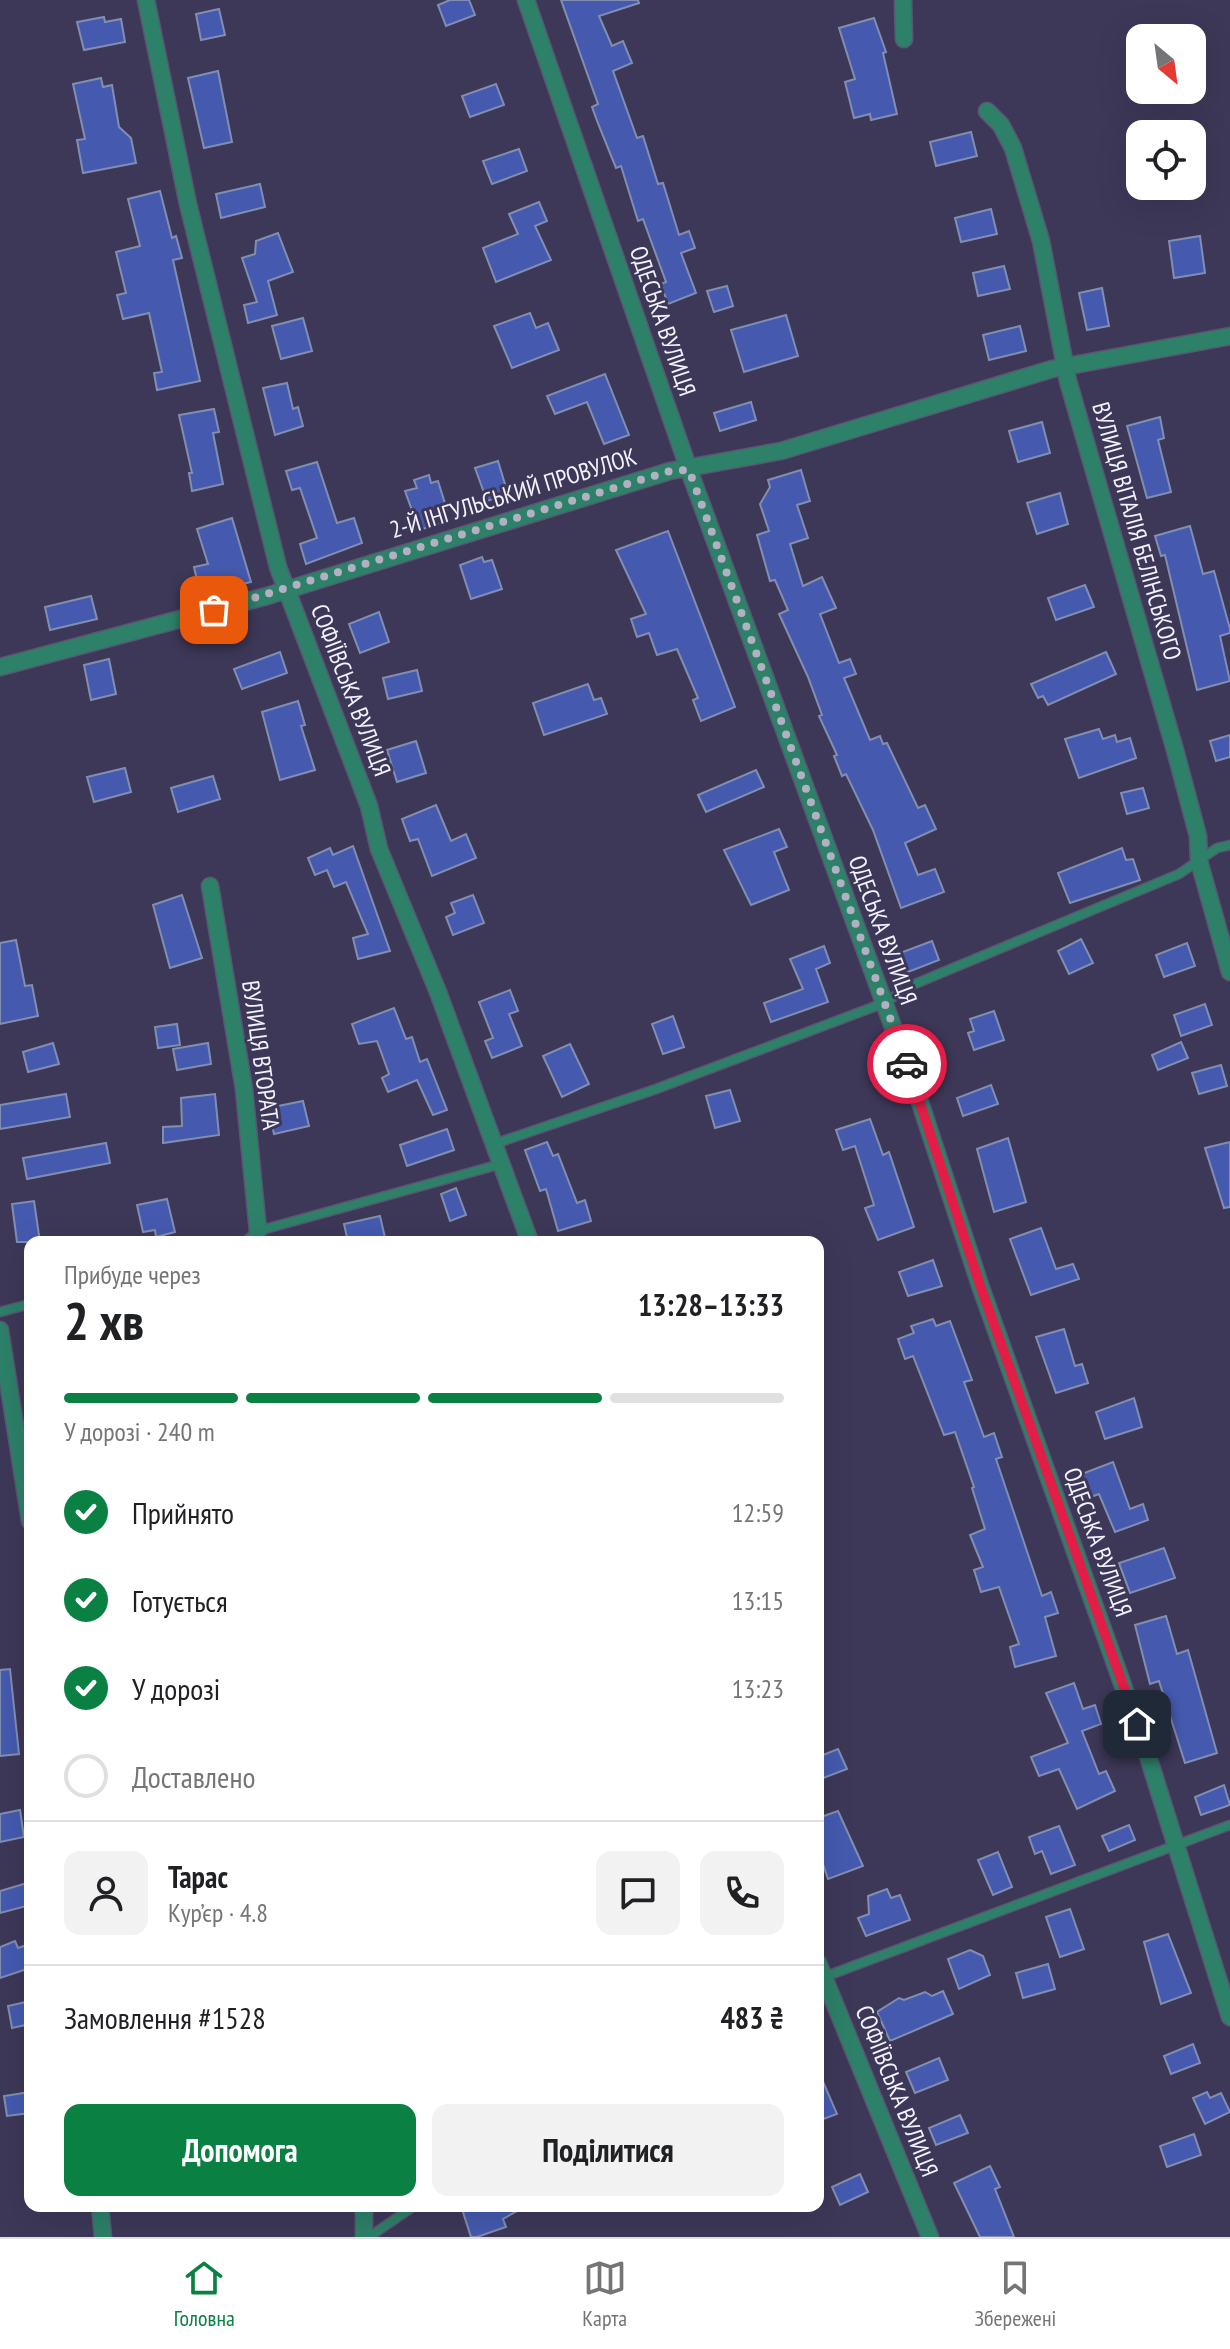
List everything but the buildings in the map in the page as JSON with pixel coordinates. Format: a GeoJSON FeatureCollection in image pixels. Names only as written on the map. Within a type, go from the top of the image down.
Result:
{"type":"FeatureCollection","features":[{"type":"Feature","properties":{"kind":"street","name":"СОФІЇВСЬКА ВУЛИЦЯ"},"geometry":{"type":"LineString","coordinates":[[146,0],[188,204],[266,524],[287,589],[369,806],[379,849],[528,1236]]}},
{"type":"Feature","properties":{"kind":"street","name":"ОДЕСЬКА ВУЛИЦЯ"},"geometry":{"type":"LineString","coordinates":[[526,0],[689,470],[884,1003],[981,1288],[1118,1670],[1230,2017]]}},
{"type":"Feature","properties":{"kind":"street"},"geometry":{"type":"LineString","coordinates":[[903,0],[904,39]]}},
{"type":"Feature","properties":{"kind":"street","name":"ВУЛИЦЯ ВІТАЛІЯ БЕЛІНСЬКОГО"},"geometry":{"type":"LineString","coordinates":[[987,111],[1001,125],[1013,148],[1041,241],[1068,366],[1068,381],[1175,750],[1198,836],[1199,861],[1230,972]]}},
{"type":"Feature","properties":{"kind":"street","name":"2-Й ІНГУЛЬСЬКИЙ ПРОВУЛОК"},"geometry":{"type":"LineString","coordinates":[[0,667],[287,589],[670,471],[781,451],[1068,366],[1230,336]]}},
{"type":"Feature","properties":{"kind":"street","name":"ВУЛИЦЯ ВТОРАТА"},"geometry":{"type":"LineString","coordinates":[[210,886],[244,1089],[248,1236]]}},
{"type":"Feature","properties":{"kind":"street"},"geometry":{"type":"LineString","coordinates":[[0,1330],[24,1483]]}},
{"type":"Feature","properties":{"kind":"street","name":"СОФІЇВСЬКА ВУЛИЦЯ"},"geometry":{"type":"LineString","coordinates":[[824,1977],[930,2237]]}},
{"type":"Feature","properties":{"kind":"street"},"geometry":{"type":"LineString","coordinates":[[101,2212],[103,2237]]}},
{"type":"Feature","properties":{"kind":"street"},"geometry":{"type":"LineString","coordinates":[[364,2212],[366,2237]]}},
{"type":"Feature","properties":{"kind":"lane"},"geometry":{"type":"LineString","coordinates":[[494,1144],[656,1089],[884,1003],[910,986],[1179,874],[1217,848],[1230,845]]}},
{"type":"Feature","properties":{"kind":"lane"},"geometry":{"type":"LineString","coordinates":[[258,1236],[502,1164]]}},
{"type":"Feature","properties":{"kind":"lane"},"geometry":{"type":"LineString","coordinates":[[0,1312],[24,1306]]}},
{"type":"Feature","properties":{"kind":"lane"},"geometry":{"type":"LineString","coordinates":[[824,1969],[1230,1825]]}},
{"type":"Feature","properties":{"kind":"lane"},"geometry":{"type":"LineString","coordinates":[[366,2237],[405,2212]]}},
{"type":"Feature","properties":{"kind":"way so far"},"geometry":{"type":"LineString","coordinates":[[214,610],[670,471],[689,470],[907,1064]]}},
{"type":"Feature","properties":{"kind":"route"},"geometry":{"type":"LineString","coordinates":[[907,1064],[981,1288],[1137,1724]]}}]}
